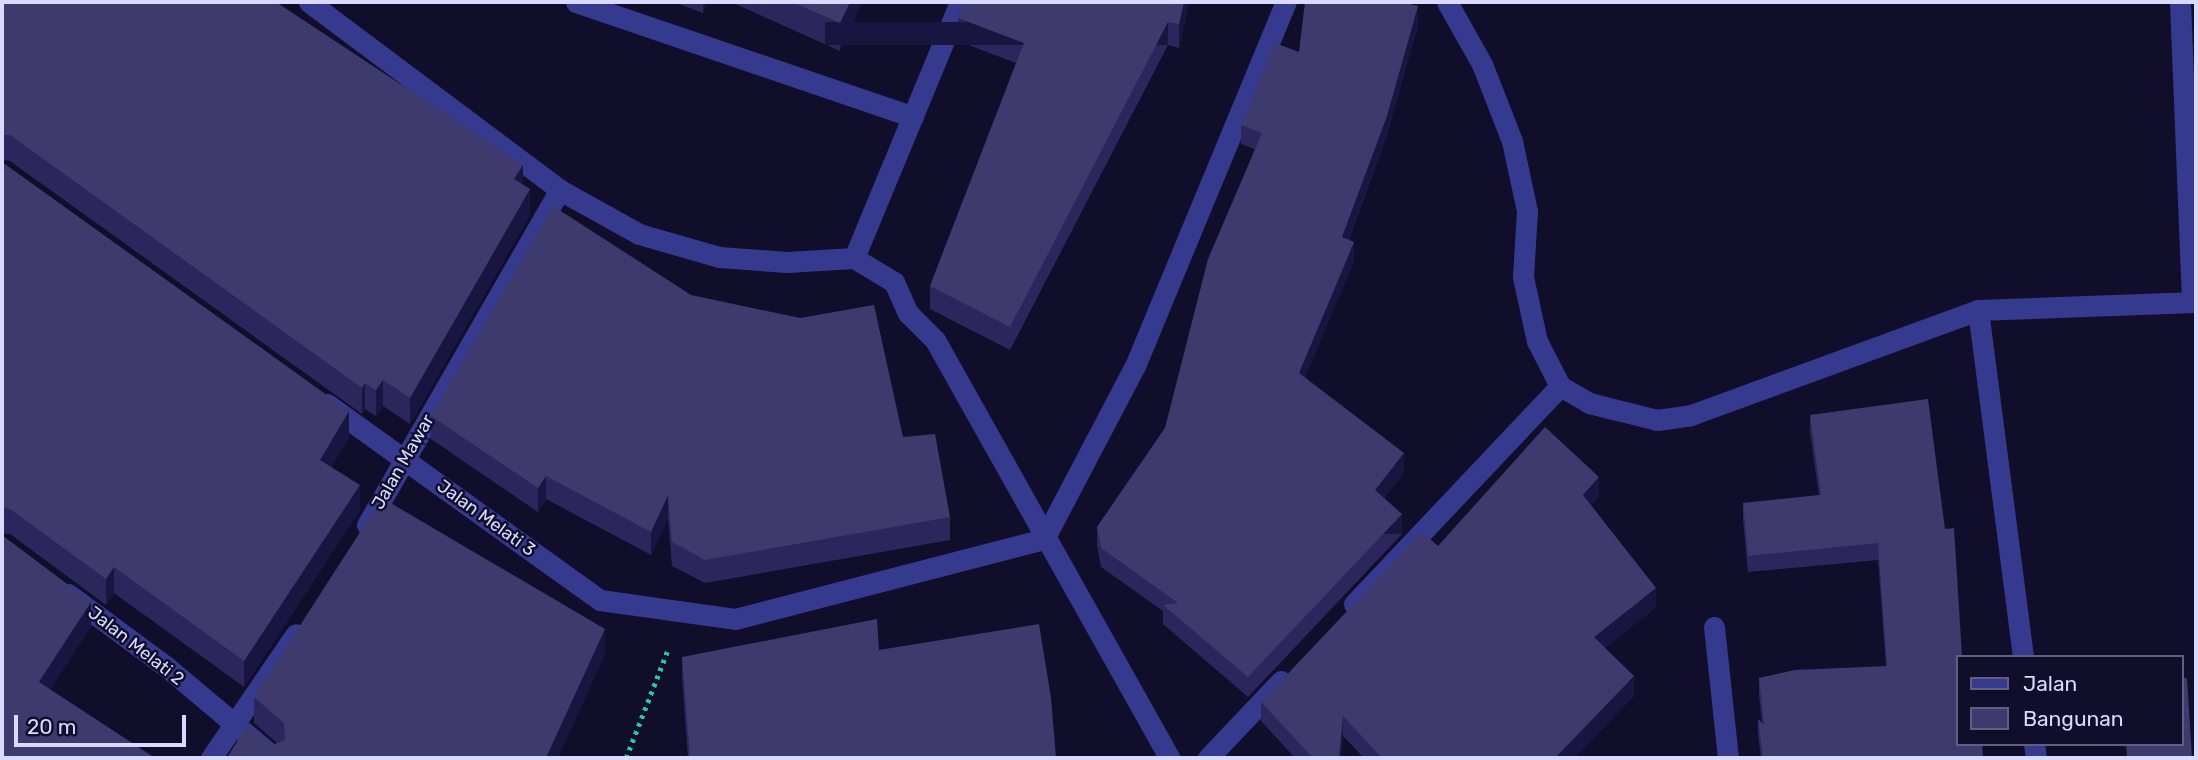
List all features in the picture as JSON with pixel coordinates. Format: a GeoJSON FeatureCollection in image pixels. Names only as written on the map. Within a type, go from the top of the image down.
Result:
{"type":"FeatureCollection","features":[{"type":"Feature","properties":{"kind":"street"},"geometry":{"type":"LineString","coordinates":[[309,2],[560,190],[639,234],[719,257],[787,262],[854,258],[894,282],[908,313],[935,340],[1044,539],[1170,758]]}},
{"type":"Feature","properties":{"kind":"street"},"geometry":{"type":"LineString","coordinates":[[576,2],[913,117]]}},
{"type":"Feature","properties":{"kind":"street"},"geometry":{"type":"LineString","coordinates":[[854,258],[960,2]]}},
{"type":"Feature","properties":{"kind":"street"},"geometry":{"type":"LineString","coordinates":[[1044,539],[1135,366],[1286,2]]}},
{"type":"Feature","properties":{"kind":"street"},"geometry":{"type":"LineString","coordinates":[[1447,2],[1482,64],[1512,141],[1527,211],[1523,276],[1528,313],[1560,386],[1619,414],[1657,420],[1691,415],[1978,310],[2194,302],[2180,2]]}},
{"type":"Feature","properties":{"kind":"street","name":"Jalan Mawar"},"geometry":{"type":"LineString","coordinates":[[354,546],[560,190]]}},
{"type":"Feature","properties":{"kind":"street"},"geometry":{"type":"LineString","coordinates":[[1978,310],[2023,655]]}},
{"type":"Feature","properties":{"kind":"street"},"geometry":{"type":"LineString","coordinates":[[1341,617],[1560,386]]}},
{"type":"Feature","properties":{"kind":"street","name":"Jalan Melati 3"},"geometry":{"type":"LineString","coordinates":[[304,387],[600,600],[735,619],[1044,539]]}},
{"type":"Feature","properties":{"kind":"street","name":"Jalan Melati 2"},"geometry":{"type":"LineString","coordinates":[[46,578],[168,668],[233,726],[275,758]]}},
{"type":"Feature","properties":{"kind":"street"},"geometry":{"type":"LineString","coordinates":[[211,758],[310,614]]}},
{"type":"Feature","properties":{"kind":"street"},"geometry":{"type":"LineString","coordinates":[[1714,627],[1728,758]]}},
{"type":"Feature","properties":{"kind":"street"},"geometry":{"type":"LineString","coordinates":[[1208,758],[1293,668]]}},
{"type":"Feature","properties":{"kind":"path"},"geometry":{"type":"LineString","coordinates":[[626,758],[681,611]]}},
{"type":"Feature","properties":{"kind":"building"},"geometry":{"type":"Polygon","coordinates":[[[2,2],[276,2],[523,165],[514,179],[530,189],[410,398],[383,380],[376,390],[365,383],[362,388],[10,135],[2,135],[2,2]]]}},
{"type":"Feature","properties":{"kind":"building"},"geometry":{"type":"Polygon","coordinates":[[[792,2],[850,2],[840,23],[792,2]]]}},
{"type":"Feature","properties":{"kind":"building"},"geometry":{"type":"Polygon","coordinates":[[[965,2],[1184,2],[1179,24],[1168,22],[1010,327],[930,286],[1024,43],[958,18],[965,2]]]}},
{"type":"Feature","properties":{"kind":"building"},"geometry":{"type":"Polygon","coordinates":[[[1305,2],[1402,2],[1418,6],[1387,116],[1342,237],[1354,242],[1299,373],[1404,453],[1375,490],[1402,514],[1248,677],[1163,605],[1178,603],[1101,548],[1097,527],[1165,428],[1208,259],[1262,133],[1241,125],[1275,43],[1299,52],[1305,2]]]}},
{"type":"Feature","properties":{"kind":"building"},"geometry":{"type":"Polygon","coordinates":[[[2,162],[349,411],[320,460],[360,485],[244,661],[114,567],[106,579],[10,509],[2,508],[2,162]]]}},
{"type":"Feature","properties":{"kind":"building"},"geometry":{"type":"Polygon","coordinates":[[[553,206],[691,295],[800,318],[874,305],[903,437],[935,434],[950,517],[705,560],[672,542],[668,495],[651,532],[546,476],[538,488],[431,416],[553,206]]]}},
{"type":"Feature","properties":{"kind":"building"},"geometry":{"type":"Polygon","coordinates":[[[1928,399],[1945,529],[1954,528],[1962,655],[1956,655],[1956,746],[1982,746],[1983,758],[1763,758],[1758,719],[1764,725],[1759,678],[1795,670],[1887,666],[1878,543],[1748,556],[1743,503],[1821,495],[1810,415],[1928,399]]]}},
{"type":"Feature","properties":{"kind":"building"},"geometry":{"type":"Polygon","coordinates":[[[1545,427],[1599,477],[1583,495],[1656,588],[1594,637],[1634,676],[1555,758],[1382,758],[1343,716],[1339,758],[1313,758],[1261,702],[1422,532],[1438,546],[1545,427]]]}},
{"type":"Feature","properties":{"kind":"building"},"geometry":{"type":"Polygon","coordinates":[[[382,498],[605,629],[546,758],[227,758],[247,725],[272,745],[285,740],[284,723],[254,697],[382,498]]]}},
{"type":"Feature","properties":{"kind":"building"},"geometry":{"type":"Polygon","coordinates":[[[2,535],[91,602],[39,682],[155,758],[2,758],[2,535]]]}},
{"type":"Feature","properties":{"kind":"building"},"geometry":{"type":"Polygon","coordinates":[[[877,619],[879,650],[1039,624],[1051,698],[1056,758],[690,758],[682,657],[877,619]]]}},
{"type":"Feature","properties":{"kind":"building"},"geometry":{"type":"Polygon","coordinates":[[[2184,678],[2187,678],[2192,758],[2127,758],[2126,746],[2184,746],[2184,678]]]}}]}
